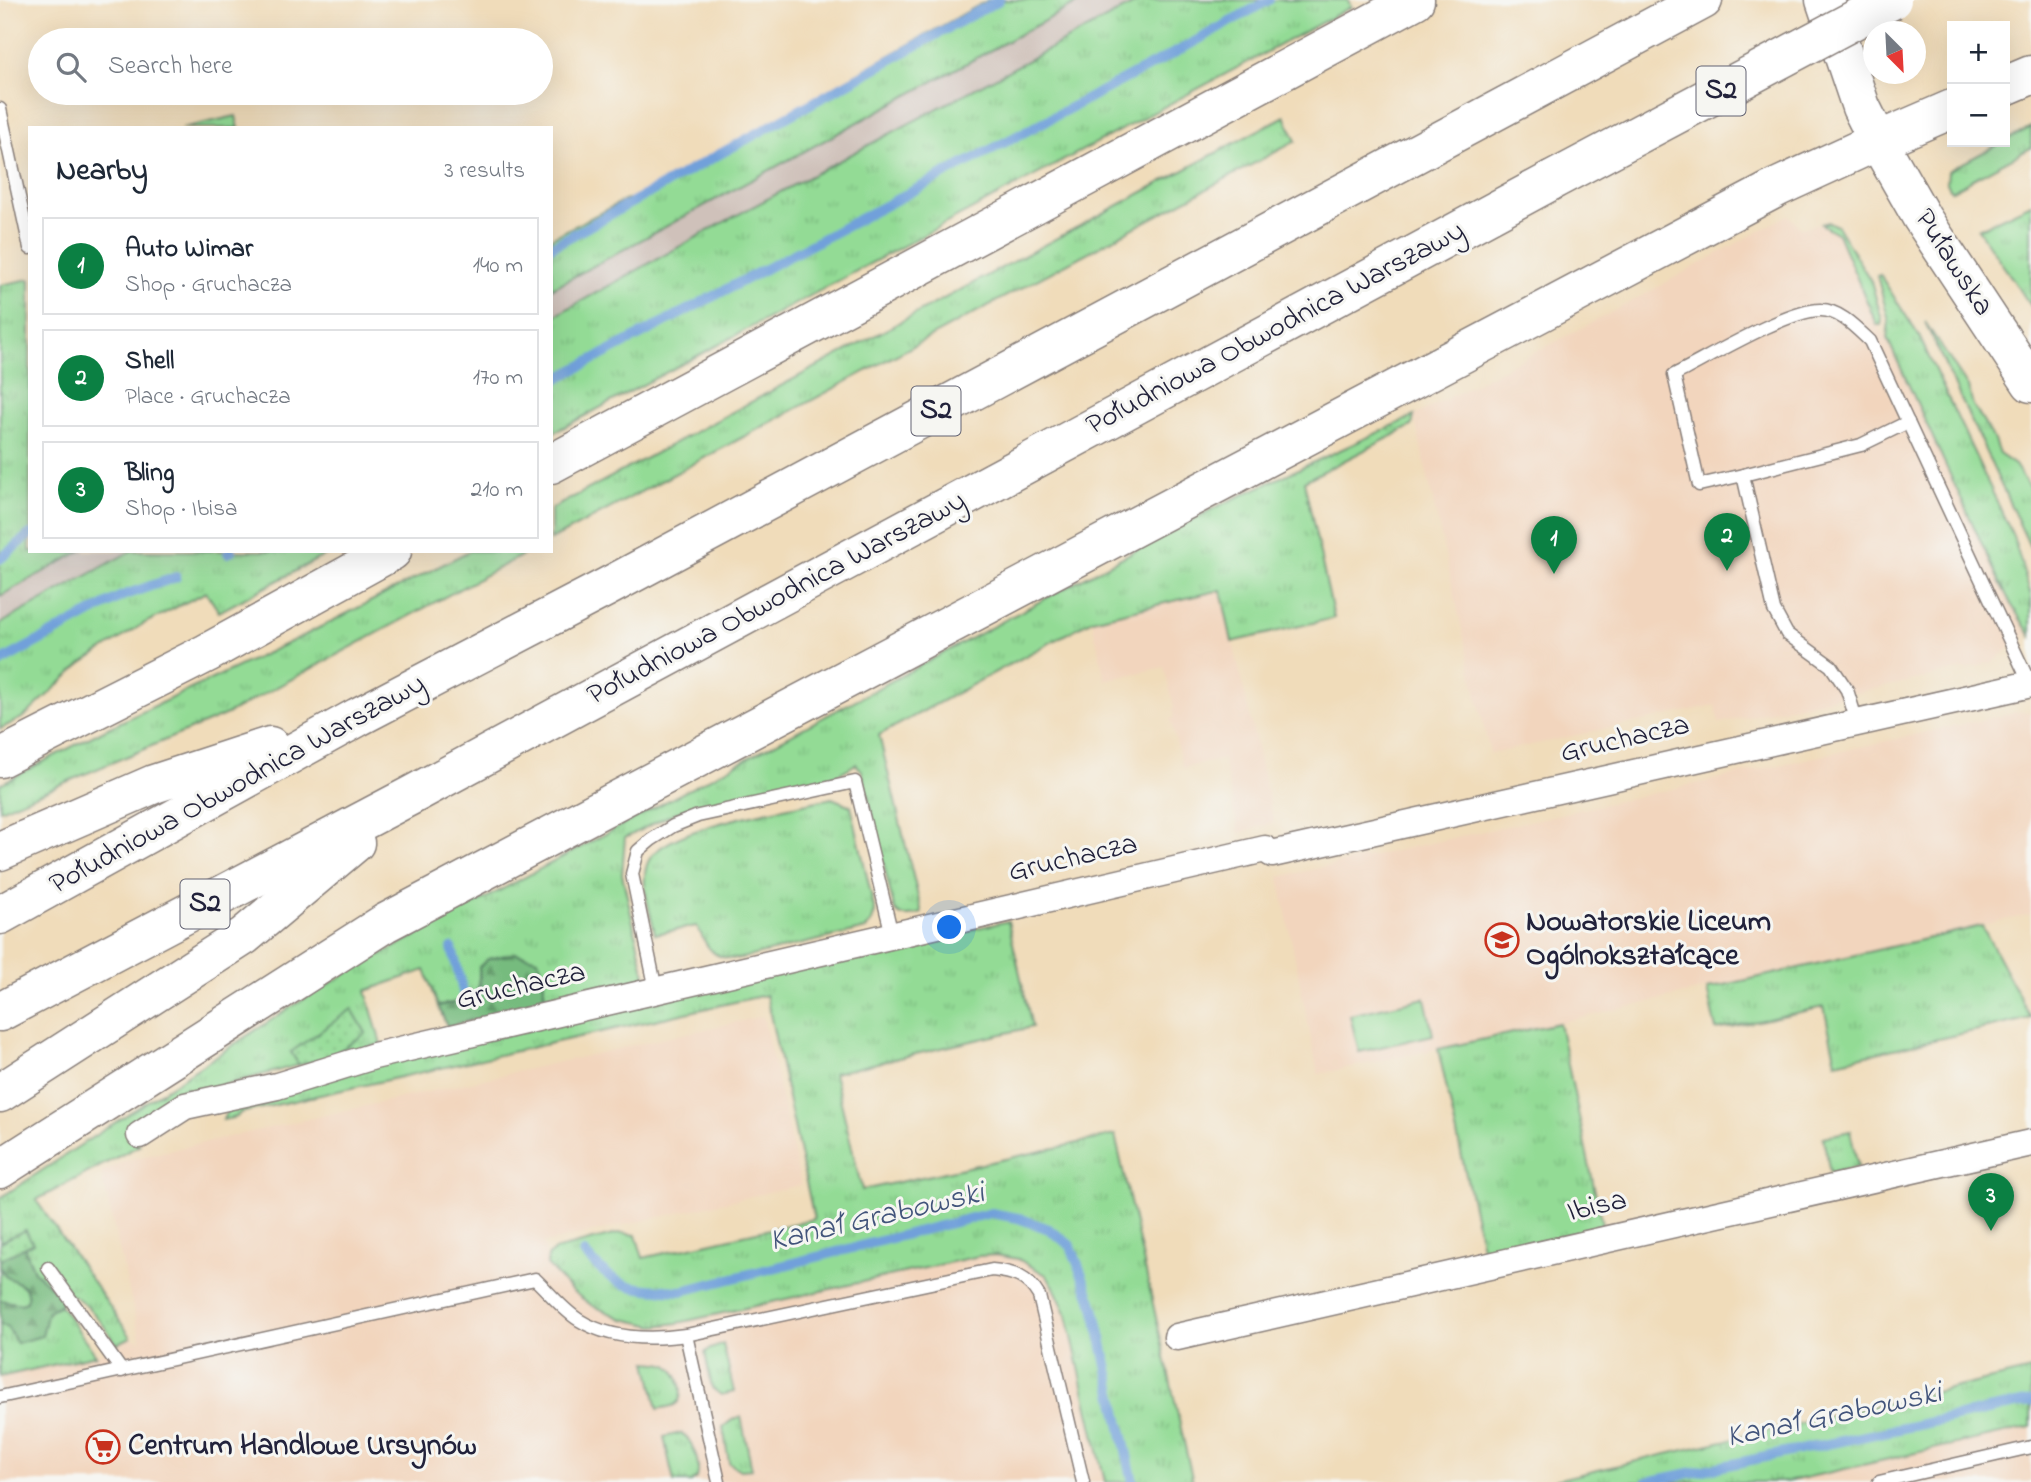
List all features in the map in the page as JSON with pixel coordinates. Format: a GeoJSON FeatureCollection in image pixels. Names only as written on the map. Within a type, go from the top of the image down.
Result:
{"type":"FeatureCollection","features":[{"type":"Feature","properties":{"kind":"main road"},"geometry":{"type":"LineString","coordinates":[[553,463],[1415,0]]}},
{"type":"Feature","properties":{"kind":"main road","name":"Południowa Obwodnica Warszawy"},"geometry":{"type":"LineString","coordinates":[[0,915],[358,717],[607,587],[1703,0]]}},
{"type":"Feature","properties":{"kind":"main road","name":"Puławska"},"geometry":{"type":"LineString","coordinates":[[1825,0],[1861,107],[1878,141],[1922,218],[2031,383]]}},
{"type":"Feature","properties":{"kind":"main road","name":"Południowa Obwodnica Warszawy"},"geometry":{"type":"LineString","coordinates":[[0,1012],[410,796],[1892,0]]}},
{"type":"Feature","properties":{"kind":"main road"},"geometry":{"type":"LineString","coordinates":[[2010,84],[2031,75]]}},
{"type":"Feature","properties":{"kind":"main road"},"geometry":{"type":"LineString","coordinates":[[0,1169],[385,923],[1777,187],[1947,111]]}},
{"type":"Feature","properties":{"kind":"main road"},"geometry":{"type":"LineString","coordinates":[[0,758],[206,653],[388,553]]}},
{"type":"Feature","properties":{"kind":"main road"},"geometry":{"type":"LineString","coordinates":[[0,851],[153,785],[358,717]]}},
{"type":"Feature","properties":{"kind":"main road"},"geometry":{"type":"LineString","coordinates":[[0,1093],[244,936],[410,796]]}},
{"type":"Feature","properties":{"kind":"street","name":"Gruchacza"},"geometry":{"type":"LineString","coordinates":[[140,1135],[185,1106],[277,1086],[374,1056],[1265,849],[1272,854],[2030,684]]}},
{"type":"Feature","properties":{"kind":"street","name":"Ibisa"},"geometry":{"type":"LineString","coordinates":[[1177,1337],[2031,1143]]}},
{"type":"Feature","properties":{"kind":"lane"},"geometry":{"type":"LineString","coordinates":[[0,109],[28,239]]}},
{"type":"Feature","properties":{"kind":"lane"},"geometry":{"type":"LineString","coordinates":[[1908,422],[1861,445],[1699,485],[1674,375],[1792,316],[1822,309],[1849,321],[1870,341],[1908,422],[2030,684]]}},
{"type":"Feature","properties":{"kind":"lane"},"geometry":{"type":"LineString","coordinates":[[1742,475],[1774,610],[1787,634],[1831,666],[1847,690],[1857,722]]}},
{"type":"Feature","properties":{"kind":"lane"},"geometry":{"type":"LineString","coordinates":[[656,989],[632,874],[638,851],[673,826],[698,816],[855,782],[892,934]]}},
{"type":"Feature","properties":{"kind":"lane"},"geometry":{"type":"LineString","coordinates":[[48,1268],[122,1371]]}},
{"type":"Feature","properties":{"kind":"lane"},"geometry":{"type":"LineString","coordinates":[[0,1397],[535,1279],[578,1320],[630,1337],[655,1339],[686,1335],[992,1270],[1016,1273],[1032,1284],[1039,1296],[1083,1482]]}},
{"type":"Feature","properties":{"kind":"lane"},"geometry":{"type":"LineString","coordinates":[[686,1335],[719,1482]]}},
{"type":"Feature","properties":{"kind":"lane"},"geometry":{"type":"LineString","coordinates":[[1879,1482],[2031,1447]]}},
{"type":"Feature","properties":{"kind":"shaded area"},"geometry":{"type":"Polygon","coordinates":[[[1083,0],[1141,0],[724,222],[553,317],[553,288],[1083,0]]]}},
{"type":"Feature","properties":{"kind":"shaded area"},"geometry":{"type":"Polygon","coordinates":[[[1788,215],[1801,228],[1821,224],[1838,234],[1877,325],[1887,338],[1998,579],[2028,633],[1992,663],[1719,723],[1715,705],[1490,754],[1414,416],[1627,304],[1788,215]]]}},
{"type":"Feature","properties":{"kind":"shaded area"},"geometry":{"type":"Polygon","coordinates":[[[77,553],[127,553],[0,624],[0,596],[77,553]]]}},
{"type":"Feature","properties":{"kind":"shaded area"},"geometry":{"type":"Polygon","coordinates":[[[1221,590],[1274,823],[1239,833],[1223,759],[1183,768],[1170,719],[1174,717],[1174,707],[1164,667],[1105,680],[1092,620],[1221,590]]]}},
{"type":"Feature","properties":{"kind":"shaded area"},"geometry":{"type":"Polygon","coordinates":[[[2021,711],[2031,712],[2031,914],[1559,1023],[1318,1074],[1279,877],[2021,711]]]}},
{"type":"Feature","properties":{"kind":"shaded area","name":"Centrum Handlowe Ursynów"},"geometry":{"type":"Polygon","coordinates":[[[763,1016],[801,1185],[544,1243],[547,1265],[571,1290],[979,1256],[996,1255],[1018,1259],[1046,1275],[1063,1303],[1105,1482],[0,1482],[0,1377],[92,1357],[131,1337],[141,1341],[101,1173],[127,1160],[763,1016]]]}},
{"type":"Feature","properties":{"kind":"shaded area"},"geometry":{"type":"Polygon","coordinates":[[[2031,1427],[2031,1482],[1787,1482],[2031,1427]]]}},
{"type":"Feature","properties":{"kind":"green space"},"geometry":{"type":"Polygon","coordinates":[[[988,0],[1083,0],[553,288],[553,237],[627,199],[629,202],[988,0]]]}},
{"type":"Feature","properties":{"kind":"green space"},"geometry":{"type":"Polygon","coordinates":[[[1141,0],[1348,0],[1351,7],[553,433],[553,317],[724,222],[1141,0]]]}},
{"type":"Feature","properties":{"kind":"green space"},"geometry":{"type":"Polygon","coordinates":[[[236,116],[238,126],[191,126],[236,116]]]}},
{"type":"Feature","properties":{"kind":"green space"},"geometry":{"type":"Polygon","coordinates":[[[1285,116],[1296,141],[553,539],[553,508],[1285,116]]]}},
{"type":"Feature","properties":{"kind":"green space"},"geometry":{"type":"Polygon","coordinates":[[[2031,127],[2031,148],[1951,191],[1947,183],[1948,171],[1993,147],[2010,147],[2010,138],[2031,127]]]}},
{"type":"Feature","properties":{"kind":"green space"},"geometry":{"type":"Polygon","coordinates":[[[2031,204],[2031,306],[1978,229],[2031,204]]]}},
{"type":"Feature","properties":{"kind":"green space"},"geometry":{"type":"Polygon","coordinates":[[[1829,222],[1837,226],[1871,281],[1881,325],[1877,325],[1838,234],[1821,224],[1829,222]]]}},
{"type":"Feature","properties":{"kind":"green space"},"geometry":{"type":"Polygon","coordinates":[[[1880,275],[1919,336],[2013,536],[2031,596],[2031,636],[1998,579],[1887,338],[1889,321],[1877,276],[1880,275]]]}},
{"type":"Feature","properties":{"kind":"green space"},"geometry":{"type":"Polygon","coordinates":[[[28,279],[28,553],[77,553],[0,596],[0,285],[28,279]]]}},
{"type":"Feature","properties":{"kind":"green space"},"geometry":{"type":"Polygon","coordinates":[[[1925,322],[1968,387],[1973,405],[1993,438],[1999,454],[2015,465],[2031,490],[2031,549],[1925,322]]]}},
{"type":"Feature","properties":{"kind":"green space"},"geometry":{"type":"Polygon","coordinates":[[[1414,416],[1412,426],[1304,481],[1334,618],[1232,642],[1221,590],[1092,620],[879,735],[922,913],[903,916],[894,908],[862,771],[856,764],[835,776],[674,813],[625,838],[622,874],[646,980],[545,1004],[543,972],[524,955],[479,967],[478,990],[472,999],[466,1001],[438,1006],[425,970],[366,991],[381,1044],[330,1057],[291,1052],[299,1065],[187,1095],[186,1087],[129,1127],[140,1145],[36,1200],[131,1337],[117,1344],[85,1304],[72,1295],[63,1299],[34,1271],[24,1247],[32,1243],[26,1230],[0,1242],[0,1198],[291,1007],[359,966],[1218,506],[1414,416]]]}},
{"type":"Feature","properties":{"kind":"green space"},"geometry":{"type":"Polygon","coordinates":[[[127,553],[329,553],[219,612],[206,592],[143,624],[81,664],[24,717],[0,729],[0,624],[127,553]]]}},
{"type":"Feature","properties":{"kind":"green space"},"geometry":{"type":"Polygon","coordinates":[[[465,553],[526,553],[227,714],[0,810],[0,784],[106,729],[303,636],[465,553]]]}},
{"type":"Feature","properties":{"kind":"green space"},"geometry":{"type":"Polygon","coordinates":[[[832,798],[851,806],[875,912],[866,929],[738,959],[721,957],[711,951],[697,926],[655,934],[646,897],[645,877],[649,860],[660,848],[679,837],[704,828],[832,798]]]}},
{"type":"Feature","properties":{"kind":"green space"},"geometry":{"type":"Polygon","coordinates":[[[1008,921],[1032,1027],[834,1073],[862,1190],[1115,1135],[1193,1482],[1105,1482],[1067,1315],[1046,1275],[1018,1259],[996,1255],[979,1256],[655,1326],[623,1319],[591,1305],[571,1290],[547,1265],[548,1256],[555,1250],[621,1233],[636,1235],[643,1258],[814,1219],[766,995],[240,1113],[237,1117],[223,1120],[227,1110],[374,1065],[1008,921]]]}},
{"type":"Feature","properties":{"kind":"green space"},"geometry":{"type":"Polygon","coordinates":[[[1982,926],[2031,1018],[1836,1062],[1824,1007],[1716,1030],[1707,989],[1982,926]]]}},
{"type":"Feature","properties":{"kind":"green space"},"geometry":{"type":"Polygon","coordinates":[[[515,953],[538,959],[543,972],[545,1004],[447,1026],[438,1006],[476,998],[480,986],[479,967],[488,959],[515,953]]]}},
{"type":"Feature","properties":{"kind":"green space"},"geometry":{"type":"Polygon","coordinates":[[[1425,998],[1433,1035],[1359,1052],[1350,1015],[1425,998]]]}},
{"type":"Feature","properties":{"kind":"green space"},"geometry":{"type":"Polygon","coordinates":[[[352,1009],[366,1033],[330,1057],[299,1065],[291,1052],[352,1009]]]}},
{"type":"Feature","properties":{"kind":"green space"},"geometry":{"type":"Polygon","coordinates":[[[1559,1023],[1603,1229],[1484,1256],[1438,1049],[1559,1023]]]}},
{"type":"Feature","properties":{"kind":"green space"},"geometry":{"type":"Polygon","coordinates":[[[1850,1131],[1858,1167],[1830,1173],[1823,1137],[1850,1131]]]}},
{"type":"Feature","properties":{"kind":"green space"},"geometry":{"type":"Polygon","coordinates":[[[25,1230],[33,1243],[0,1260],[0,1242],[25,1230]]]}},
{"type":"Feature","properties":{"kind":"green space"},"geometry":{"type":"Polygon","coordinates":[[[24,1247],[34,1271],[63,1299],[60,1305],[48,1311],[42,1336],[17,1343],[7,1327],[0,1324],[0,1300],[21,1304],[27,1302],[27,1291],[22,1285],[5,1276],[0,1260],[24,1247]]]}},
{"type":"Feature","properties":{"kind":"green space"},"geometry":{"type":"Polygon","coordinates":[[[0,1267],[5,1276],[25,1288],[27,1302],[21,1304],[0,1300],[0,1267]]]}},
{"type":"Feature","properties":{"kind":"green space"},"geometry":{"type":"Polygon","coordinates":[[[60,1305],[96,1355],[0,1377],[0,1324],[7,1327],[17,1343],[45,1325],[48,1312],[60,1305]]]}},
{"type":"Feature","properties":{"kind":"green space"},"geometry":{"type":"Polygon","coordinates":[[[723,1344],[734,1392],[721,1395],[712,1388],[705,1353],[723,1344]]]}},
{"type":"Feature","properties":{"kind":"green space"},"geometry":{"type":"Polygon","coordinates":[[[647,1362],[661,1363],[673,1369],[681,1391],[678,1402],[674,1405],[658,1409],[647,1362]]]}},
{"type":"Feature","properties":{"kind":"green space"},"geometry":{"type":"Polygon","coordinates":[[[2031,1370],[2031,1427],[1787,1482],[1546,1482],[2031,1370]]]}},
{"type":"Feature","properties":{"kind":"green space"},"geometry":{"type":"Polygon","coordinates":[[[741,1417],[752,1469],[740,1470],[729,1463],[723,1427],[741,1417]]]}},
{"type":"Feature","properties":{"kind":"green space"},"geometry":{"type":"Polygon","coordinates":[[[681,1433],[692,1446],[697,1460],[697,1478],[691,1482],[674,1482],[664,1437],[681,1433]]]}},
{"type":"Feature","properties":{"kind":"waterway"},"geometry":{"type":"LineString","coordinates":[[553,246],[999,0]]}},
{"type":"Feature","properties":{"kind":"waterway"},"geometry":{"type":"LineString","coordinates":[[553,381],[1178,51],[1269,0]]}},
{"type":"Feature","properties":{"kind":"waterway","name":"Kanał Grabowski"},"geometry":{"type":"LineString","coordinates":[[0,559],[28,536]]}},
{"type":"Feature","properties":{"kind":"waterway"},"geometry":{"type":"LineString","coordinates":[[0,662],[122,596],[176,577]]}},
{"type":"Feature","properties":{"kind":"waterway","name":"Kanał Grabowski"},"geometry":{"type":"LineString","coordinates":[[452,948],[465,999]]}},
{"type":"Feature","properties":{"kind":"waterway","name":"Kanał Grabowski"},"geometry":{"type":"LineString","coordinates":[[584,1253],[607,1275],[627,1285],[682,1291],[991,1213],[1018,1218],[1049,1229],[1071,1246],[1094,1307],[1133,1482]]}},
{"type":"Feature","properties":{"kind":"waterway","name":"Kanał Grabowski"},"geometry":{"type":"LineString","coordinates":[[1647,1482],[2031,1401]]}},
{"type":"Feature","properties":{"kind":"place","name":"Shell"},"geometry":{"type":"Point","coordinates":[1727,571]}},
{"type":"Feature","properties":{"kind":"place","name":"Auto Wimar"},"geometry":{"type":"Point","coordinates":[1554,574]}},
{"type":"Feature","properties":{"kind":"place","name":"Nowatorskie Liceum Ogólnokształcące"},"geometry":{"type":"Point","coordinates":[1502,940]}},
{"type":"Feature","properties":{"kind":"place","name":"Bling"},"geometry":{"type":"Point","coordinates":[1991,1231]}},
{"type":"Feature","properties":{"kind":"place","name":"Centrum Handlowe Ursynów"},"geometry":{"type":"Point","coordinates":[103,1447]}}]}
